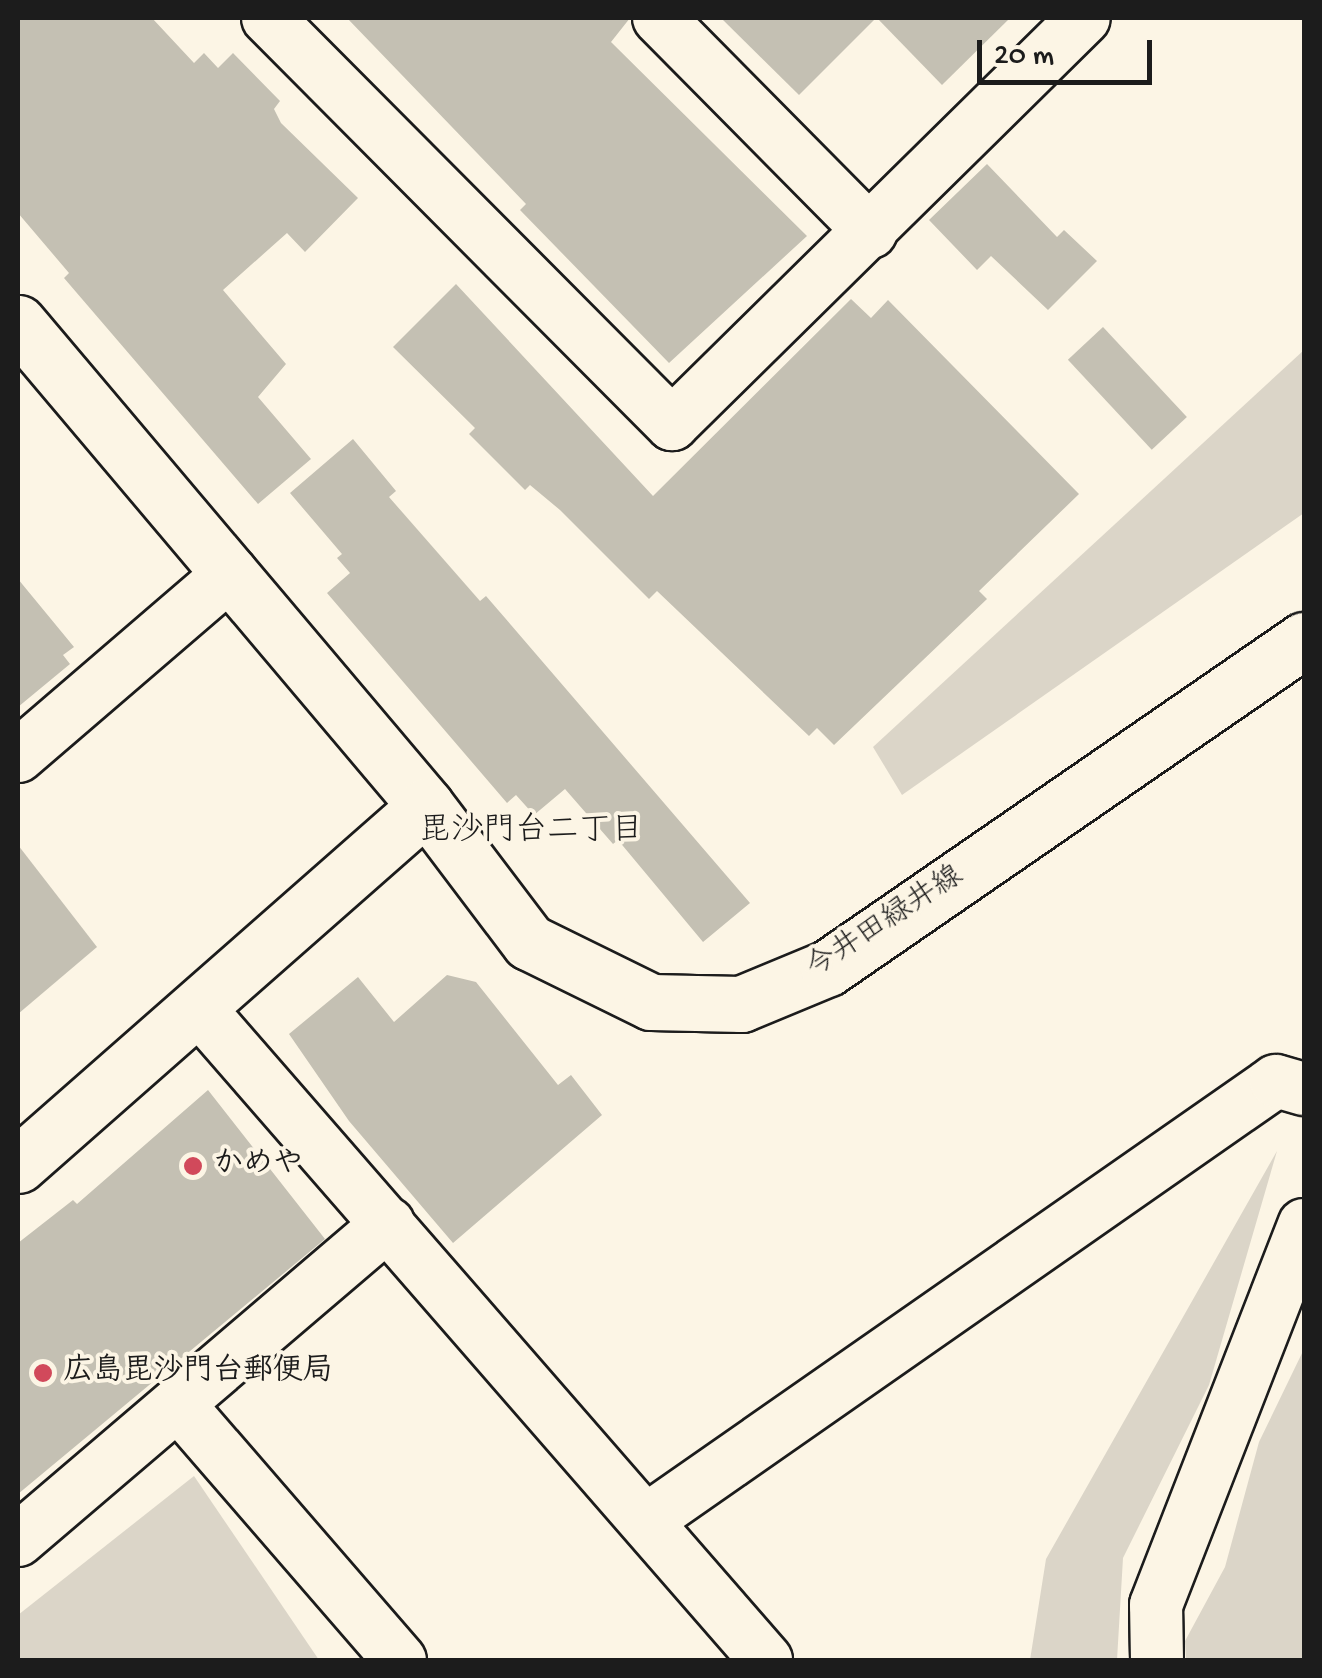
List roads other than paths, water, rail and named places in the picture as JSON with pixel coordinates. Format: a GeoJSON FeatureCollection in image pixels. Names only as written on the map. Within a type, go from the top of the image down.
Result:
{"type":"FeatureCollection","features":[{"type":"Feature","properties":{"kind":"main road","name":"今井田緑井線"},"geometry":{"type":"LineString","coordinates":[[18,323],[426,806],[528,942],[651,1002],[740,1004],[828,968],[1304,640]]}},
{"type":"Feature","properties":{"kind":"main road"},"geometry":{"type":"LineString","coordinates":[[18,1165],[200,1010],[426,806]]}},
{"type":"Feature","properties":{"kind":"street"},"geometry":{"type":"LineString","coordinates":[[268,18],[672,424],[872,232],[1071,22]]}},
{"type":"Feature","properties":{"kind":"street"},"geometry":{"type":"LineString","coordinates":[[659,18],[872,232]]}},
{"type":"Feature","properties":{"kind":"street"},"geometry":{"type":"LineString","coordinates":[[18,756],[231,574]]}},
{"type":"Feature","properties":{"kind":"street"},"geometry":{"type":"LineString","coordinates":[[200,1010],[766,1660]]}},
{"type":"Feature","properties":{"kind":"street"},"geometry":{"type":"LineString","coordinates":[[648,1520],[1276,1081],[1304,1089]]}},
{"type":"Feature","properties":{"kind":"street"},"geometry":{"type":"LineString","coordinates":[[18,1540],[388,1224]]}},
{"type":"Feature","properties":{"kind":"street"},"geometry":{"type":"LineString","coordinates":[[1157,1660],[1156,1606],[1304,1225]]}},
{"type":"Feature","properties":{"kind":"street"},"geometry":{"type":"LineString","coordinates":[[178,1404],[400,1660]]}},
{"type":"Feature","properties":{"kind":"place","name":"かめや"},"geometry":{"type":"Point","coordinates":[193,1166]}},
{"type":"Feature","properties":{"kind":"place","name":"広島毘沙門台郵便局"},"geometry":{"type":"Point","coordinates":[43,1373]}},
{"type":"Feature","properties":{"kind":"district","name":"毘沙門台二丁目"},"geometry":{"type":"Point","coordinates":[531,832]}}]}
